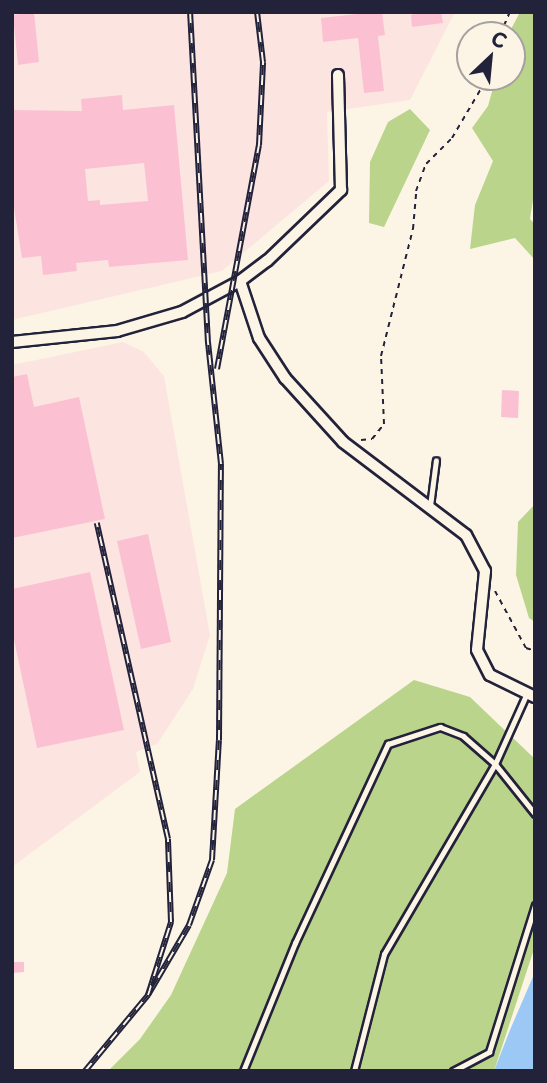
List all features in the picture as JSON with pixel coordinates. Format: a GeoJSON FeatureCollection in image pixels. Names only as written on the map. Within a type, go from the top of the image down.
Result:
{"type":"FeatureCollection","features":[{"type":"Feature","properties":{"kind":"street"},"geometry":{"type":"LineString","coordinates":[[12,342],[117,331],[183,312],[240,281],[341,190],[338,75]]}},
{"type":"Feature","properties":{"kind":"street"},"geometry":{"type":"LineString","coordinates":[[240,281],[259,338],[285,377],[343,442],[466,535],[485,571],[477,650],[490,676],[530,696]]}},
{"type":"Feature","properties":{"kind":"lane"},"geometry":{"type":"LineString","coordinates":[[430,506],[436,460]]}},
{"type":"Feature","properties":{"kind":"lane"},"geometry":{"type":"LineString","coordinates":[[354,1071],[384,954],[495,764],[530,696]]}},
{"type":"Feature","properties":{"kind":"lane"},"geometry":{"type":"LineString","coordinates":[[243,1071],[285,967],[388,744],[440,727],[463,736],[495,764],[535,814]]}},
{"type":"Feature","properties":{"kind":"lane"},"geometry":{"type":"LineString","coordinates":[[453,1071],[489,1052],[535,905]]}},
{"type":"Feature","properties":{"kind":"path"},"geometry":{"type":"LineString","coordinates":[[343,442],[372,439],[384,424],[380,356],[414,229],[416,191],[426,164],[453,138],[480,91]]}},
{"type":"Feature","properties":{"kind":"path"},"geometry":{"type":"LineString","coordinates":[[485,571],[520,639],[535,651]]}},
{"type":"Feature","properties":{"kind":"shaded area"},"geometry":{"type":"Polygon","coordinates":[[[12,12],[455,12],[410,100],[327,112],[329,181],[222,271],[12,320],[12,12]]]}},
{"type":"Feature","properties":{"kind":"shaded area"},"geometry":{"type":"Polygon","coordinates":[[[123,342],[144,352],[164,376],[210,635],[193,689],[157,744],[136,752],[140,772],[12,867],[12,365],[123,342]]]}},
{"type":"Feature","properties":{"kind":"green space"},"geometry":{"type":"Polygon","coordinates":[[[520,12],[535,12],[535,187],[530,219],[535,224],[535,260],[515,238],[470,249],[475,205],[493,161],[472,128],[488,106],[492,91],[526,91],[526,21],[515,21],[520,12]]]}},
{"type":"Feature","properties":{"kind":"green space"},"geometry":{"type":"Polygon","coordinates":[[[410,109],[430,130],[384,227],[369,223],[370,162],[388,122],[410,109]]]}},
{"type":"Feature","properties":{"kind":"green space"},"geometry":{"type":"Polygon","coordinates":[[[535,504],[535,622],[529,618],[516,575],[518,522],[535,504]]]}},
{"type":"Feature","properties":{"kind":"green space"},"geometry":{"type":"Polygon","coordinates":[[[414,680],[470,697],[535,759],[535,946],[494,1071],[108,1071],[140,1039],[171,995],[227,873],[235,809],[414,680]]]}},
{"type":"Feature","properties":{"kind":"water"},"geometry":{"type":"Polygon","coordinates":[[[535,972],[535,1071],[494,1071],[510,1030],[535,972]]]}},
{"type":"Feature","properties":{"kind":"building"},"geometry":{"type":"Polygon","coordinates":[[[34,12],[39,62],[18,65],[13,15],[34,12]]]}},
{"type":"Feature","properties":{"kind":"building"},"geometry":{"type":"Polygon","coordinates":[[[382,12],[385,35],[378,36],[384,91],[364,93],[358,38],[323,42],[321,18],[382,12]]]}},
{"type":"Feature","properties":{"kind":"building"},"geometry":{"type":"Polygon","coordinates":[[[441,12],[443,23],[412,27],[411,15],[441,12]]]}},
{"type":"Feature","properties":{"kind":"building"},"geometry":{"type":"Polygon","coordinates":[[[122,95],[123,110],[174,105],[188,260],[109,267],[108,260],[76,263],[77,271],[43,275],[41,256],[22,258],[12,195],[12,110],[82,111],[81,99],[122,95]],[[144,163],[85,169],[88,201],[100,200],[100,205],[148,201],[144,163]]]}},
{"type":"Feature","properties":{"kind":"building"},"geometry":{"type":"Polygon","coordinates":[[[27,374],[34,407],[79,397],[105,519],[12,538],[12,377],[27,374]]]}},
{"type":"Feature","properties":{"kind":"building"},"geometry":{"type":"Polygon","coordinates":[[[502,390],[519,391],[518,418],[501,417],[502,390]]]}},
{"type":"Feature","properties":{"kind":"building"},"geometry":{"type":"Polygon","coordinates":[[[148,534],[171,642],[141,649],[117,541],[148,534]]]}},
{"type":"Feature","properties":{"kind":"building"},"geometry":{"type":"Polygon","coordinates":[[[90,572],[124,730],[37,748],[12,630],[12,589],[90,572]]]}},
{"type":"Feature","properties":{"kind":"building"},"geometry":{"type":"Polygon","coordinates":[[[12,962],[24,962],[24,972],[12,973],[12,962]]]}},
{"type":"Feature","properties":{"kind":"railway"},"geometry":{"type":"LineString","coordinates":[[148,995],[189,925],[212,860],[219,740],[221,464],[208,343],[190,12]]}},
{"type":"Feature","properties":{"kind":"railway"},"geometry":{"type":"LineString","coordinates":[[217,369],[259,145],[263,62],[257,12]]}},
{"type":"Feature","properties":{"kind":"railway"},"geometry":{"type":"LineString","coordinates":[[85,1071],[148,995],[171,922],[168,839],[97,523]]}}]}
